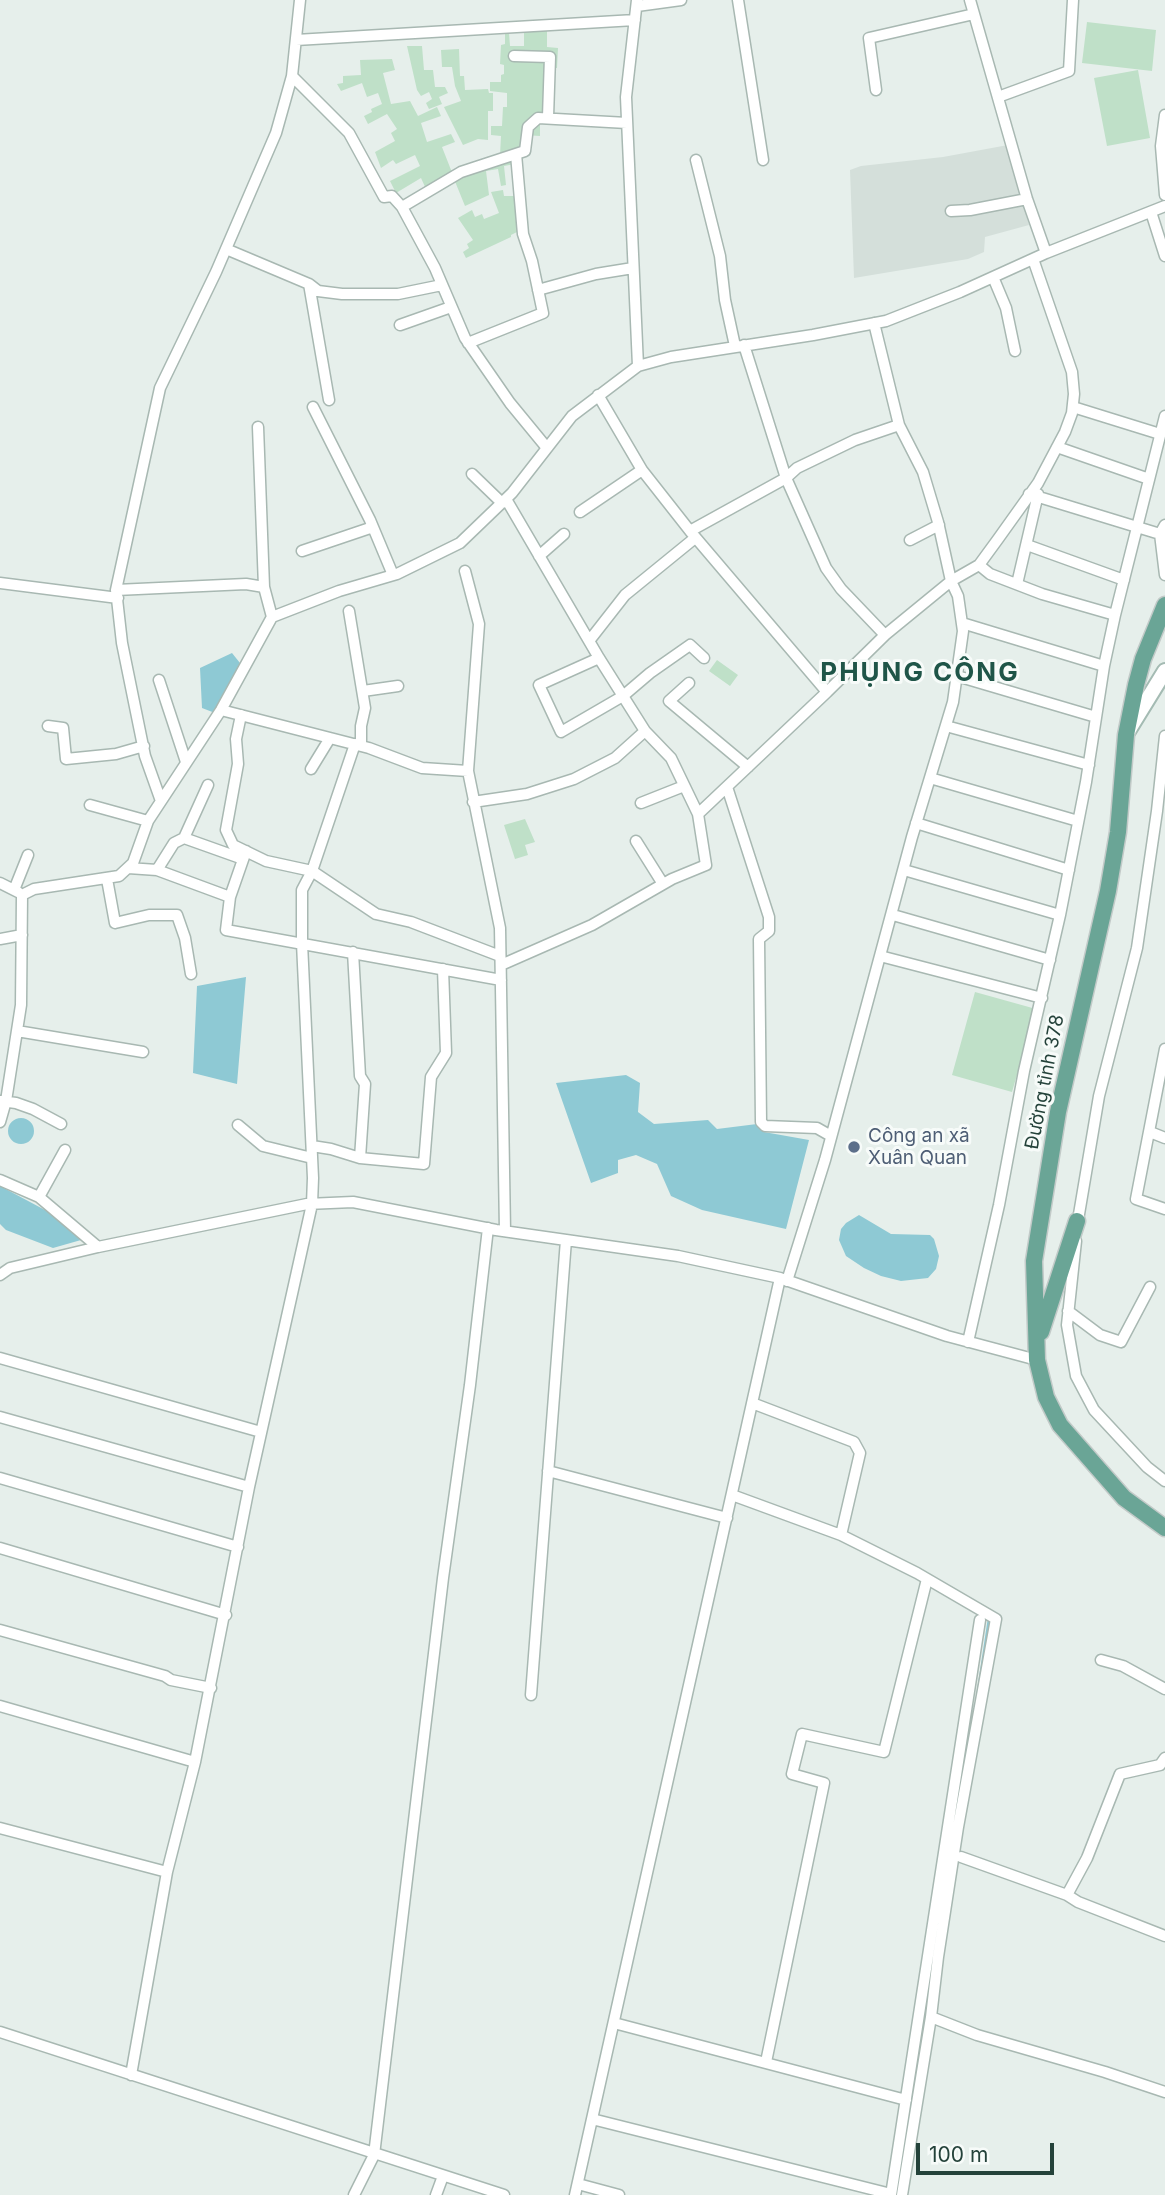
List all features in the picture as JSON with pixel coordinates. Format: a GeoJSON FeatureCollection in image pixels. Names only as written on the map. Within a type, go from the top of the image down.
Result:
{"type":"FeatureCollection","features":[{"type":"Feature","properties":{"kind":"main road","name":"Đường tỉnh 378"},"geometry":{"type":"LineString","coordinates":[[1165,605],[1143,659],[1126,735],[1118,832],[1108,891],[1058,1112],[1034,1261],[1037,1352],[1046,1397],[1060,1425],[1124,1498],[1165,1528]]}},
{"type":"Feature","properties":{"kind":"main road"},"geometry":{"type":"LineString","coordinates":[[1126,735],[1165,671]]}},
{"type":"Feature","properties":{"kind":"main road"},"geometry":{"type":"LineString","coordinates":[[1037,1352],[1077,1221]]}},
{"type":"Feature","properties":{"kind":"street"},"geometry":{"type":"LineString","coordinates":[[161,801],[144,746],[122,643],[117,594],[160,388],[226,248],[276,133],[292,76],[300,0]]}},
{"type":"Feature","properties":{"kind":"street"},"geometry":{"type":"LineString","coordinates":[[638,366],[626,97],[635,20],[637,3],[681,0]]}},
{"type":"Feature","properties":{"kind":"street"},"geometry":{"type":"LineString","coordinates":[[738,0],[763,160]]}},
{"type":"Feature","properties":{"kind":"street"},"geometry":{"type":"LineString","coordinates":[[970,0],[1027,199],[1046,253]]}},
{"type":"Feature","properties":{"kind":"street"},"geometry":{"type":"LineString","coordinates":[[998,97],[1069,71],[1073,0]]}},
{"type":"Feature","properties":{"kind":"street"},"geometry":{"type":"LineString","coordinates":[[876,90],[869,38],[974,14]]}},
{"type":"Feature","properties":{"kind":"street"},"geometry":{"type":"LineString","coordinates":[[296,40],[635,20]]}},
{"type":"Feature","properties":{"kind":"street"},"geometry":{"type":"LineString","coordinates":[[514,56],[550,57],[548,117]]}},
{"type":"Feature","properties":{"kind":"street"},"geometry":{"type":"LineString","coordinates":[[292,76],[349,133],[384,197],[392,196],[402,208],[442,285],[468,344],[510,403],[547,448]]}},
{"type":"Feature","properties":{"kind":"street"},"geometry":{"type":"LineString","coordinates":[[1165,115],[1161,146],[1165,195]]}},
{"type":"Feature","properties":{"kind":"street"},"geometry":{"type":"LineString","coordinates":[[402,208],[461,172],[526,149],[529,124],[538,118],[627,123]]}},
{"type":"Feature","properties":{"kind":"street"},"geometry":{"type":"LineString","coordinates":[[468,344],[543,313],[523,234],[516,154]]}},
{"type":"Feature","properties":{"kind":"street"},"geometry":{"type":"LineString","coordinates":[[696,160],[720,256],[725,300],[786,478],[826,568],[841,589],[885,635]]}},
{"type":"Feature","properties":{"kind":"street"},"geometry":{"type":"LineString","coordinates":[[951,211],[1027,199]]}},
{"type":"Feature","properties":{"kind":"street"},"geometry":{"type":"LineString","coordinates":[[0,883],[18,892],[119,876],[133,863],[148,821],[221,710],[272,617],[338,591],[393,575],[460,543],[504,501],[572,416],[638,366],[874,323],[935,302],[1046,253],[1165,206]]}},
{"type":"Feature","properties":{"kind":"street"},"geometry":{"type":"LineString","coordinates":[[1151,212],[1165,256]]}},
{"type":"Feature","properties":{"kind":"street"},"geometry":{"type":"LineString","coordinates":[[226,248],[309,284],[318,291],[398,294],[442,285]]}},
{"type":"Feature","properties":{"kind":"street"},"geometry":{"type":"LineString","coordinates":[[1017,584],[1027,545],[1033,496],[1073,407],[1069,363],[1033,259]]}},
{"type":"Feature","properties":{"kind":"street"},"geometry":{"type":"LineString","coordinates":[[538,290],[596,274],[633,268]]}},
{"type":"Feature","properties":{"kind":"street"},"geometry":{"type":"LineString","coordinates":[[993,277],[1006,307],[1014,351]]}},
{"type":"Feature","properties":{"kind":"street"},"geometry":{"type":"LineString","coordinates":[[309,284],[329,400]]}},
{"type":"Feature","properties":{"kind":"street"},"geometry":{"type":"LineString","coordinates":[[400,326],[451,307]]}},
{"type":"Feature","properties":{"kind":"street"},"geometry":{"type":"LineString","coordinates":[[575,2195],[752,1403],[784,1280],[831,1136],[916,823],[953,702],[963,631],[958,596],[951,581],[939,525],[923,472],[899,425],[874,323]]}},
{"type":"Feature","properties":{"kind":"street"},"geometry":{"type":"LineString","coordinates":[[598,395],[642,470],[692,534],[827,692]]}},
{"type":"Feature","properties":{"kind":"street"},"geometry":{"type":"LineString","coordinates":[[313,407],[373,527],[393,575]]}},
{"type":"Feature","properties":{"kind":"street"},"geometry":{"type":"LineString","coordinates":[[1073,407],[1160,434]]}},
{"type":"Feature","properties":{"kind":"street"},"geometry":{"type":"LineString","coordinates":[[968,1342],[1079,821],[1104,666],[1165,416]]}},
{"type":"Feature","properties":{"kind":"street"},"geometry":{"type":"LineString","coordinates":[[589,641],[625,596],[692,534],[786,478],[797,468],[855,440],[899,425]]}},
{"type":"Feature","properties":{"kind":"street"},"geometry":{"type":"LineString","coordinates":[[258,427],[264,587],[272,617]]}},
{"type":"Feature","properties":{"kind":"street"},"geometry":{"type":"LineString","coordinates":[[1057,447],[1149,479]]}},
{"type":"Feature","properties":{"kind":"street"},"geometry":{"type":"LineString","coordinates":[[580,512],[642,470]]}},
{"type":"Feature","properties":{"kind":"street"},"geometry":{"type":"LineString","coordinates":[[184,838],[312,871],[376,914],[411,922],[501,960],[592,925],[663,884],[706,865],[698,814],[671,758],[645,731],[504,501],[472,474]]}},
{"type":"Feature","properties":{"kind":"street"},"geometry":{"type":"LineString","coordinates":[[1033,496],[1138,529],[1162,530],[1165,575]]}},
{"type":"Feature","properties":{"kind":"street"},"geometry":{"type":"LineString","coordinates":[[698,814],[885,635],[951,581],[979,565],[1033,496]]}},
{"type":"Feature","properties":{"kind":"street"},"geometry":{"type":"LineString","coordinates":[[909,540],[939,525]]}},
{"type":"Feature","properties":{"kind":"street"},"geometry":{"type":"LineString","coordinates":[[302,551],[373,527]]}},
{"type":"Feature","properties":{"kind":"street"},"geometry":{"type":"LineString","coordinates":[[539,556],[564,534]]}},
{"type":"Feature","properties":{"kind":"street"},"geometry":{"type":"LineString","coordinates":[[1027,545],[1124,580]]}},
{"type":"Feature","properties":{"kind":"street"},"geometry":{"type":"LineString","coordinates":[[979,565],[990,574],[1017,584],[1115,615]]}},
{"type":"Feature","properties":{"kind":"street"},"geometry":{"type":"LineString","coordinates":[[465,571],[479,624],[468,771],[500,928],[505,1231]]}},
{"type":"Feature","properties":{"kind":"street"},"geometry":{"type":"LineString","coordinates":[[0,583],[117,594],[246,584],[264,587]]}},
{"type":"Feature","properties":{"kind":"street"},"geometry":{"type":"LineString","coordinates":[[131,2075],[167,1872],[195,1762],[249,1487],[312,1204],[313,1158],[302,943],[302,890],[312,871],[358,745],[365,708],[349,611]]}},
{"type":"Feature","properties":{"kind":"street"},"geometry":{"type":"LineString","coordinates":[[962,623],[1104,666]]}},
{"type":"Feature","properties":{"kind":"street"},"geometry":{"type":"LineString","coordinates":[[599,658],[540,685],[561,732],[623,696],[690,645],[704,658]]}},
{"type":"Feature","properties":{"kind":"street"},"geometry":{"type":"LineString","coordinates":[[957,676],[1096,717]]}},
{"type":"Feature","properties":{"kind":"street"},"geometry":{"type":"LineString","coordinates":[[159,680],[187,762]]}},
{"type":"Feature","properties":{"kind":"street"},"geometry":{"type":"LineString","coordinates":[[689,683],[669,701],[748,767]]}},
{"type":"Feature","properties":{"kind":"street"},"geometry":{"type":"LineString","coordinates":[[363,691],[398,686]]}},
{"type":"Feature","properties":{"kind":"street"},"geometry":{"type":"LineString","coordinates":[[221,710],[358,745],[422,768],[468,771]]}},
{"type":"Feature","properties":{"kind":"street"},"geometry":{"type":"LineString","coordinates":[[241,715],[236,739],[238,764],[226,830],[233,845],[245,855]]}},
{"type":"Feature","properties":{"kind":"street"},"geometry":{"type":"LineString","coordinates":[[48,726],[63,728],[66,760],[116,754],[144,746]]}},
{"type":"Feature","properties":{"kind":"street"},"geometry":{"type":"LineString","coordinates":[[946,726],[1089,765]]}},
{"type":"Feature","properties":{"kind":"street"},"geometry":{"type":"LineString","coordinates":[[473,802],[527,794],[574,779],[615,758],[645,731]]}},
{"type":"Feature","properties":{"kind":"street"},"geometry":{"type":"LineString","coordinates":[[1165,736],[1137,948],[1099,1096],[1077,1221],[1074,1274],[1068,1311],[1069,1346],[1076,1376],[1094,1410],[1147,1467],[1165,1481]]}},
{"type":"Feature","properties":{"kind":"street"},"geometry":{"type":"LineString","coordinates":[[311,769],[330,738]]}},
{"type":"Feature","properties":{"kind":"street"},"geometry":{"type":"LineString","coordinates":[[930,778],[1079,821]]}},
{"type":"Feature","properties":{"kind":"street"},"geometry":{"type":"LineString","coordinates":[[157,870],[174,843],[184,838],[208,785]]}},
{"type":"Feature","properties":{"kind":"street"},"geometry":{"type":"LineString","coordinates":[[641,803],[684,786]]}},
{"type":"Feature","properties":{"kind":"street"},"geometry":{"type":"LineString","coordinates":[[727,787],[769,917],[769,931],[759,939],[761,1122],[765,1126],[817,1128],[831,1136]]}},
{"type":"Feature","properties":{"kind":"street"},"geometry":{"type":"LineString","coordinates":[[90,804],[148,821]]}},
{"type":"Feature","properties":{"kind":"street"},"geometry":{"type":"LineString","coordinates":[[916,823],[1069,870]]}},
{"type":"Feature","properties":{"kind":"street"},"geometry":{"type":"LineString","coordinates":[[636,841],[663,884]]}},
{"type":"Feature","properties":{"kind":"street"},"geometry":{"type":"LineString","coordinates":[[0,1122],[21,1005],[22,935],[18,892],[28,855]]}},
{"type":"Feature","properties":{"kind":"street"},"geometry":{"type":"LineString","coordinates":[[245,855],[230,897],[226,930],[501,979]]}},
{"type":"Feature","properties":{"kind":"street"},"geometry":{"type":"LineString","coordinates":[[128,868],[157,870],[230,897]]}},
{"type":"Feature","properties":{"kind":"street"},"geometry":{"type":"LineString","coordinates":[[904,870],[1060,915]]}},
{"type":"Feature","properties":{"kind":"street"},"geometry":{"type":"LineString","coordinates":[[107,879],[115,923],[149,915],[177,915],[185,938],[191,974]]}},
{"type":"Feature","properties":{"kind":"street"},"geometry":{"type":"LineString","coordinates":[[892,915],[1050,960]]}},
{"type":"Feature","properties":{"kind":"street"},"geometry":{"type":"LineString","coordinates":[[0,939],[22,935]]}},
{"type":"Feature","properties":{"kind":"street"},"geometry":{"type":"LineString","coordinates":[[353,952],[360,1076],[365,1084],[360,1158]]}},
{"type":"Feature","properties":{"kind":"street"},"geometry":{"type":"LineString","coordinates":[[880,956],[1042,998]]}},
{"type":"Feature","properties":{"kind":"street"},"geometry":{"type":"LineString","coordinates":[[312,1146],[360,1158],[424,1164],[431,1077],[446,1053],[443,969]]}},
{"type":"Feature","properties":{"kind":"street"},"geometry":{"type":"LineString","coordinates":[[17,1031],[143,1052]]}},
{"type":"Feature","properties":{"kind":"street"},"geometry":{"type":"LineString","coordinates":[[1164,1054],[1136,1199],[1165,1209]]}},
{"type":"Feature","properties":{"kind":"street"},"geometry":{"type":"LineString","coordinates":[[3,1101],[33,1109],[61,1124]]}},
{"type":"Feature","properties":{"kind":"street"},"geometry":{"type":"LineString","coordinates":[[237,1125],[263,1146],[313,1158]]}},
{"type":"Feature","properties":{"kind":"street"},"geometry":{"type":"LineString","coordinates":[[1150,1132],[1165,1138]]}},
{"type":"Feature","properties":{"kind":"street"},"geometry":{"type":"LineString","coordinates":[[39,1197],[65,1150]]}},
{"type":"Feature","properties":{"kind":"street"},"geometry":{"type":"LineString","coordinates":[[0,1180],[39,1197],[98,1247]]}},
{"type":"Feature","properties":{"kind":"street"},"geometry":{"type":"LineString","coordinates":[[0,1275],[10,1268],[98,1247],[312,1204],[353,1202],[505,1231],[678,1256],[784,1280],[968,1342],[1037,1352]]}},
{"type":"Feature","properties":{"kind":"street"},"geometry":{"type":"LineString","coordinates":[[354,2195],[374,2155],[488,1228]]}},
{"type":"Feature","properties":{"kind":"street"},"geometry":{"type":"LineString","coordinates":[[531,1695],[566,1240]]}},
{"type":"Feature","properties":{"kind":"street"},"geometry":{"type":"LineString","coordinates":[[1068,1311],[1100,1335],[1121,1342],[1150,1287]]}},
{"type":"Feature","properties":{"kind":"street"},"geometry":{"type":"LineString","coordinates":[[0,1357],[261,1432]]}},
{"type":"Feature","properties":{"kind":"street"},"geometry":{"type":"LineString","coordinates":[[752,1403],[854,1442],[860,1453],[841,1535]]}},
{"type":"Feature","properties":{"kind":"street"},"geometry":{"type":"LineString","coordinates":[[0,1417],[249,1487]]}},
{"type":"Feature","properties":{"kind":"street"},"geometry":{"type":"LineString","coordinates":[[548,1471],[727,1518]]}},
{"type":"Feature","properties":{"kind":"street"},"geometry":{"type":"LineString","coordinates":[[0,1478],[238,1547]]}},
{"type":"Feature","properties":{"kind":"street"},"geometry":{"type":"LineString","coordinates":[[732,1495],[841,1535],[927,1579],[996,1619],[958,1827],[931,2017],[895,2195]]}},
{"type":"Feature","properties":{"kind":"street"},"geometry":{"type":"LineString","coordinates":[[0,1548],[226,1615]]}},
{"type":"Feature","properties":{"kind":"street"},"geometry":{"type":"LineString","coordinates":[[766,2062],[824,1783],[792,1774],[802,1734],[884,1752],[927,1579]]}},
{"type":"Feature","properties":{"kind":"street"},"geometry":{"type":"LineString","coordinates":[[895,2195],[906,2099],[980,1620]]}},
{"type":"Feature","properties":{"kind":"street"},"geometry":{"type":"LineString","coordinates":[[0,1630],[171,1680],[211,1688]]}},
{"type":"Feature","properties":{"kind":"street"},"geometry":{"type":"LineString","coordinates":[[1101,1660],[1123,1666],[1165,1689]]}},
{"type":"Feature","properties":{"kind":"street"},"geometry":{"type":"LineString","coordinates":[[0,1706],[195,1762]]}},
{"type":"Feature","properties":{"kind":"street"},"geometry":{"type":"LineString","coordinates":[[1067,1895],[1087,1858],[1120,1774],[1163,1766]]}},
{"type":"Feature","properties":{"kind":"street"},"geometry":{"type":"LineString","coordinates":[[0,1828],[167,1872]]}},
{"type":"Feature","properties":{"kind":"street"},"geometry":{"type":"LineString","coordinates":[[961,1857],[1067,1895],[1078,1902],[1165,1936]]}},
{"type":"Feature","properties":{"kind":"street"},"geometry":{"type":"LineString","coordinates":[[931,2017],[977,2035],[1165,2092]]}},
{"type":"Feature","properties":{"kind":"street"},"geometry":{"type":"LineString","coordinates":[[614,2023],[906,2099]]}},
{"type":"Feature","properties":{"kind":"street"},"geometry":{"type":"LineString","coordinates":[[0,2032],[504,2195]]}},
{"type":"Feature","properties":{"kind":"street"},"geometry":{"type":"LineString","coordinates":[[592,2119],[895,2195]]}},
{"type":"Feature","properties":{"kind":"street"},"geometry":{"type":"LineString","coordinates":[[436,2195],[443,2176]]}},
{"type":"Feature","properties":{"kind":"street"},"geometry":{"type":"LineString","coordinates":[[578,2184],[619,2195]]}},
{"type":"Feature","properties":{"kind":"shaded area"},"geometry":{"type":"Polygon","coordinates":[[[1008,145],[1029,225],[985,237],[984,252],[968,259],[854,278],[850,170],[861,166],[943,157],[1008,145]]]}},
{"type":"Feature","properties":{"kind":"green space"},"geometry":{"type":"Polygon","coordinates":[[[1087,22],[1156,30],[1152,71],[1082,63],[1087,22]]]}},
{"type":"Feature","properties":{"kind":"green space"},"geometry":{"type":"Polygon","coordinates":[[[547,31],[547,47],[558,48],[557,68],[548,68],[546,120],[540,120],[540,136],[525,135],[525,148],[500,155],[501,136],[491,135],[491,126],[502,126],[507,93],[490,91],[490,82],[501,82],[501,75],[504,74],[504,65],[500,64],[505,33],[509,33],[510,46],[524,46],[524,32],[547,31]]]}},
{"type":"Feature","properties":{"kind":"green space"},"geometry":{"type":"Polygon","coordinates":[[[407,46],[422,46],[424,70],[433,70],[435,87],[445,87],[448,93],[439,97],[442,104],[429,109],[426,103],[432,99],[429,92],[421,96],[417,90],[407,46]]]}},
{"type":"Feature","properties":{"kind":"green space"},"geometry":{"type":"Polygon","coordinates":[[[459,49],[460,76],[464,76],[465,90],[488,89],[489,93],[493,93],[493,111],[488,111],[488,140],[478,139],[463,145],[444,107],[461,101],[452,67],[442,67],[441,50],[459,49]]]}},
{"type":"Feature","properties":{"kind":"green space"},"geometry":{"type":"Polygon","coordinates":[[[392,59],[395,70],[383,73],[391,104],[410,101],[418,116],[437,107],[441,116],[421,123],[427,142],[451,134],[455,142],[442,147],[453,175],[426,189],[421,178],[396,193],[390,181],[420,166],[415,155],[396,164],[393,160],[381,168],[375,152],[395,141],[391,133],[397,129],[387,114],[368,124],[364,116],[382,104],[378,93],[367,97],[362,83],[341,91],[337,84],[343,83],[343,76],[361,75],[360,60],[392,59]]]}},
{"type":"Feature","properties":{"kind":"green space"},"geometry":{"type":"Polygon","coordinates":[[[1138,70],[1150,138],[1107,146],[1094,78],[1138,70]]]}},
{"type":"Feature","properties":{"kind":"green space"},"geometry":{"type":"Polygon","coordinates":[[[514,156],[515,164],[504,166],[506,185],[501,186],[498,169],[486,171],[489,195],[465,206],[454,179],[514,156]]]}},
{"type":"Feature","properties":{"kind":"green space"},"geometry":{"type":"Polygon","coordinates":[[[503,190],[504,196],[517,196],[519,231],[466,258],[463,252],[473,240],[458,218],[472,210],[475,217],[482,214],[484,219],[499,213],[491,192],[503,190]]]}},
{"type":"Feature","properties":{"kind":"green space"},"geometry":{"type":"Polygon","coordinates":[[[717,660],[738,675],[730,686],[709,671],[717,660]]]}},
{"type":"Feature","properties":{"kind":"green space"},"geometry":{"type":"Polygon","coordinates":[[[525,819],[535,842],[525,845],[528,855],[515,859],[504,825],[525,819]]]}},
{"type":"Feature","properties":{"kind":"green space"},"geometry":{"type":"Polygon","coordinates":[[[975,992],[1036,1009],[1012,1092],[952,1075],[975,992]]]}},
{"type":"Feature","properties":{"kind":"water"},"geometry":{"type":"Polygon","coordinates":[[[232,653],[240,663],[215,713],[202,708],[200,668],[232,653]]]}},
{"type":"Feature","properties":{"kind":"water"},"geometry":{"type":"Polygon","coordinates":[[[246,977],[237,1084],[193,1073],[197,986],[246,977]]]}},
{"type":"Feature","properties":{"kind":"water"},"geometry":{"type":"Polygon","coordinates":[[[626,1075],[640,1083],[638,1112],[654,1124],[708,1120],[717,1129],[757,1124],[764,1132],[809,1140],[786,1229],[702,1210],[671,1196],[657,1164],[636,1155],[618,1160],[618,1173],[591,1183],[556,1083],[626,1075]]]}},
{"type":"Feature","properties":{"kind":"water"},"geometry":{"type":"Polygon","coordinates":[[[21,1118],[30,1122],[34,1131],[30,1140],[21,1144],[12,1140],[8,1131],[12,1122],[21,1118]]]}},
{"type":"Feature","properties":{"kind":"water"},"geometry":{"type":"Polygon","coordinates":[[[0,1186],[45,1210],[64,1223],[81,1240],[53,1248],[6,1230],[0,1224],[0,1186]]]}},
{"type":"Feature","properties":{"kind":"water"},"geometry":{"type":"Polygon","coordinates":[[[859,1215],[891,1234],[930,1235],[934,1239],[939,1256],[936,1269],[928,1278],[901,1281],[881,1276],[846,1256],[839,1240],[841,1229],[859,1215]]]}},
{"type":"Feature","properties":{"kind":"waterway"},"geometry":{"type":"LineString","coordinates":[[978,1692],[989,1619]]}},
{"type":"Feature","properties":{"kind":"waterway"},"geometry":{"type":"LineString","coordinates":[[897,2195],[927,2009]]}},
{"type":"Feature","properties":{"kind":"place","name":"Công an xã Xuân Quan"},"geometry":{"type":"Point","coordinates":[854,1147]}},
{"type":"Feature","properties":{"kind":"district","name":"PHỤNG CÔNG"},"geometry":{"type":"Point","coordinates":[920,673]}}]}
